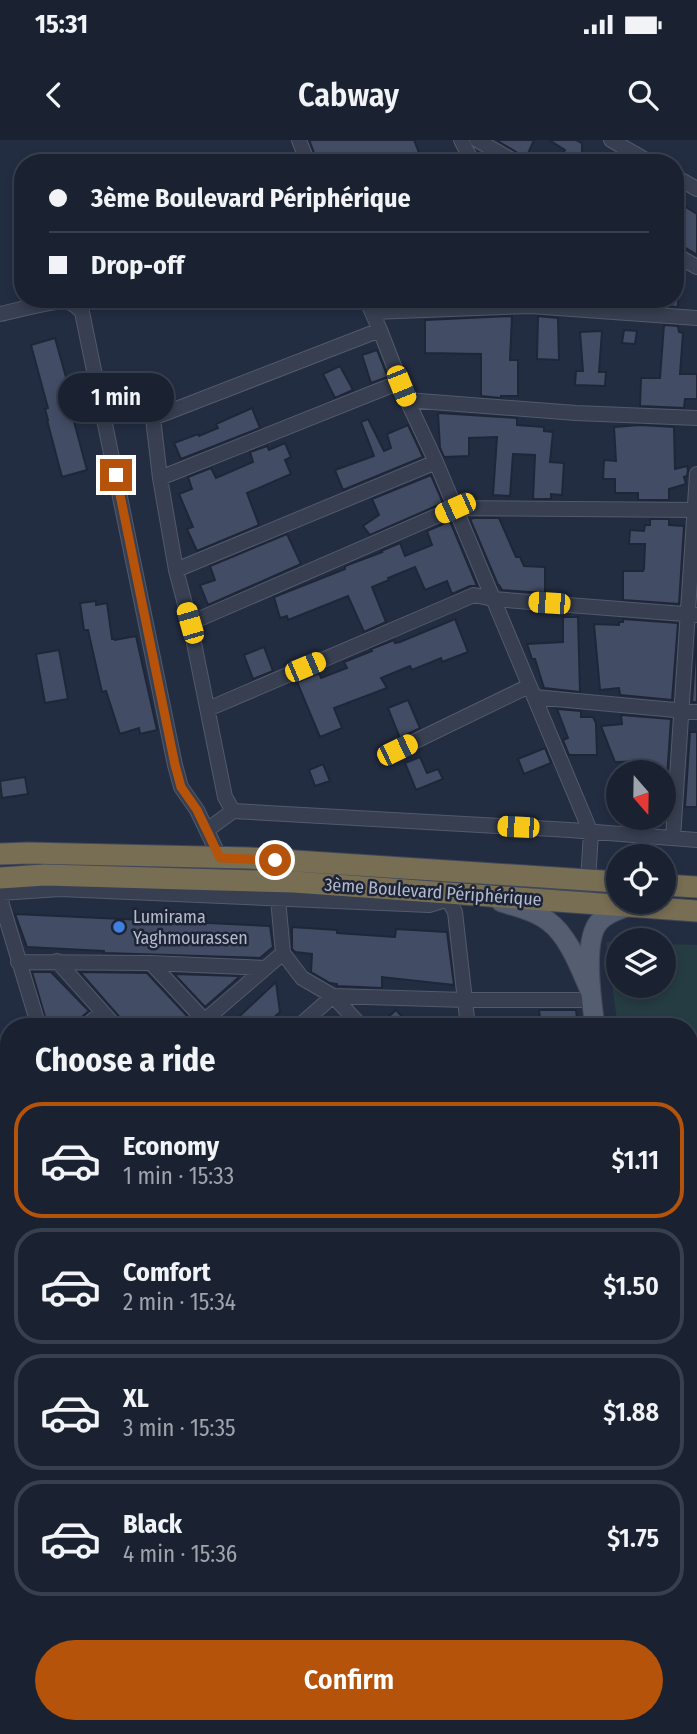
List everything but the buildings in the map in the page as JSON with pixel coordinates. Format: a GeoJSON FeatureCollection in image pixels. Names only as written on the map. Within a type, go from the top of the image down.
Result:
{"type":"FeatureCollection","features":[{"type":"Feature","properties":{"kind":"highway","name":"3ème Boulevard Périphérique"},"geometry":{"type":"LineString","coordinates":[[0,854],[220,858],[606,881]]}},
{"type":"Feature","properties":{"kind":"highway","name":"3ème Boulevard Périphérique"},"geometry":{"type":"LineString","coordinates":[[0,878],[45,875],[295,882],[450,896],[606,905]]}},
{"type":"Feature","properties":{"kind":"highway"},"geometry":{"type":"LineString","coordinates":[[676,886],[697,887]]}},
{"type":"Feature","properties":{"kind":"highway","name":"3ème Boulevard Périphérique"},"geometry":{"type":"LineString","coordinates":[[676,909],[697,911]]}},
{"type":"Feature","properties":{"kind":"main road"},"geometry":{"type":"LineString","coordinates":[[450,896],[500,902],[526,909],[549,921],[577,961],[591,997]]}},
{"type":"Feature","properties":{"kind":"main road"},"geometry":{"type":"LineString","coordinates":[[594,1018],[590,952],[593,932],[599,922],[609,914]]}},
{"type":"Feature","properties":{"kind":"street"},"geometry":{"type":"LineString","coordinates":[[477,140],[501,154]]}},
{"type":"Feature","properties":{"kind":"street"},"geometry":{"type":"LineString","coordinates":[[611,140],[635,154]]}},
{"type":"Feature","properties":{"kind":"street"},"geometry":{"type":"LineString","coordinates":[[0,314],[31,308]]}},
{"type":"Feature","properties":{"kind":"street"},"geometry":{"type":"LineString","coordinates":[[79,308],[175,765],[181,787],[220,858]]}},
{"type":"Feature","properties":{"kind":"street"},"geometry":{"type":"LineString","coordinates":[[370,308],[591,833],[588,880]]}},
{"type":"Feature","properties":{"kind":"street"},"geometry":{"type":"LineString","coordinates":[[586,308],[697,318]]}},
{"type":"Feature","properties":{"kind":"street"},"geometry":{"type":"LineString","coordinates":[[233,811],[225,797],[190,623],[176,570],[153,418],[380,330]]}},
{"type":"Feature","properties":{"kind":"street"},"geometry":{"type":"LineString","coordinates":[[160,478],[400,382]]}},
{"type":"Feature","properties":{"kind":"street"},"geometry":{"type":"LineString","coordinates":[[407,400],[576,413],[697,418]]}},
{"type":"Feature","properties":{"kind":"street"},"geometry":{"type":"LineString","coordinates":[[176,570],[436,462]]}},
{"type":"Feature","properties":{"kind":"street"},"geometry":{"type":"LineString","coordinates":[[673,838],[692,614],[697,474]]}},
{"type":"Feature","properties":{"kind":"street"},"geometry":{"type":"LineString","coordinates":[[190,623],[455,508],[696,510]]}},
{"type":"Feature","properties":{"kind":"street"},"geometry":{"type":"LineString","coordinates":[[208,709],[474,595],[493,599],[692,614]]}},
{"type":"Feature","properties":{"kind":"street"},"geometry":{"type":"LineString","coordinates":[[397,750],[531,691],[697,712]]}},
{"type":"Feature","properties":{"kind":"street"},"geometry":{"type":"LineString","coordinates":[[207,830],[233,811],[697,840]]}},
{"type":"Feature","properties":{"kind":"street"},"geometry":{"type":"LineString","coordinates":[[36,1018],[0,896],[61,889],[429,905],[450,896],[455,912],[467,1018]]}},
{"type":"Feature","properties":{"kind":"street"},"geometry":{"type":"LineString","coordinates":[[278,899],[283,953],[302,978],[333,996],[354,1018]]}},
{"type":"Feature","properties":{"kind":"street"},"geometry":{"type":"LineString","coordinates":[[208,1018],[283,953]]}},
{"type":"Feature","properties":{"kind":"street"},"geometry":{"type":"LineString","coordinates":[[57,961],[108,1018]]}},
{"type":"Feature","properties":{"kind":"street"},"geometry":{"type":"LineString","coordinates":[[18,962],[151,963],[265,968]]}},
{"type":"Feature","properties":{"kind":"street"},"geometry":{"type":"LineString","coordinates":[[151,963],[196,1018]]}},
{"type":"Feature","properties":{"kind":"street"},"geometry":{"type":"LineString","coordinates":[[308,1018],[333,996],[465,1000],[591,997]]}},
{"type":"Feature","properties":{"kind":"street"},"geometry":{"type":"LineString","coordinates":[[95,1018],[102,1012]]}},
{"type":"Feature","properties":{"kind":"shaded area"},"geometry":{"type":"Polygon","coordinates":[[[676,944],[697,945],[697,1018],[617,1018],[614,998],[676,998],[676,944]]]}},
{"type":"Feature","properties":{"kind":"place","name":"Lumirama Yaghmourassen"},"geometry":{"type":"Point","coordinates":[119,927]}},
{"type":"Feature","properties":{"kind":"route"},"geometry":{"type":"LineString","coordinates":[[116,475],[181,787],[197,810],[220,858],[275,860]]}}]}
